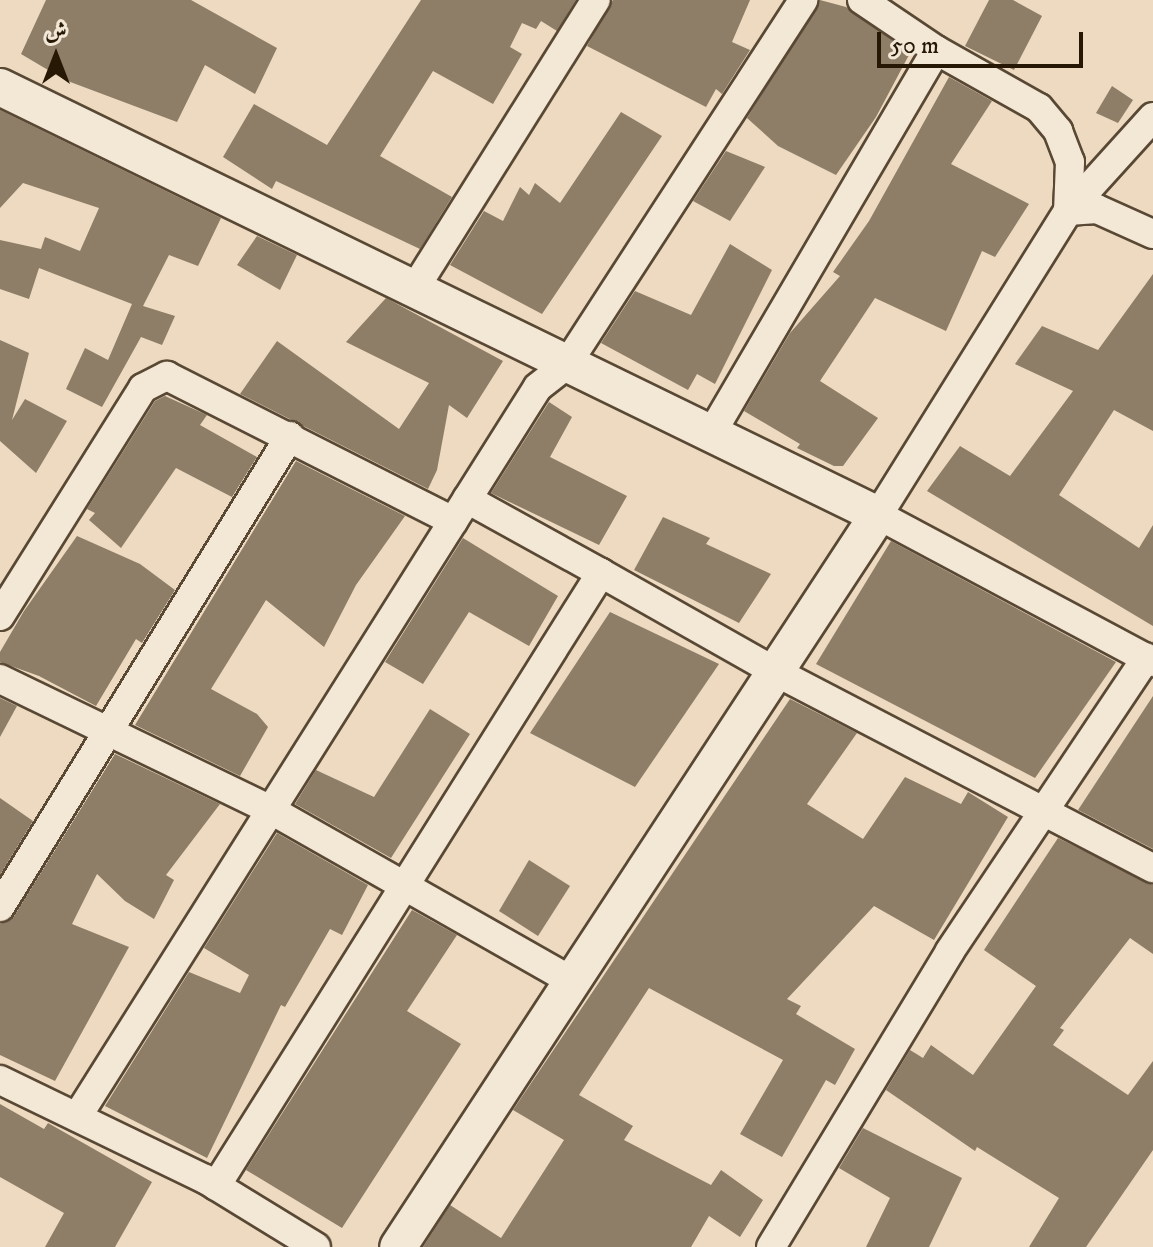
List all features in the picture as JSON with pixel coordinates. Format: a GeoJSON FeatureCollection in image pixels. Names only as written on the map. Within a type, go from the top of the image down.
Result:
{"type":"FeatureCollection","features":[{"type":"Feature","properties":{"kind":"street"},"geometry":{"type":"LineString","coordinates":[[415,288],[596,0]]}},
{"type":"Feature","properties":{"kind":"street"},"geometry":{"type":"LineString","coordinates":[[77,1117],[538,387],[567,364],[803,0]]}},
{"type":"Feature","properties":{"kind":"street"},"geometry":{"type":"LineString","coordinates":[[862,0],[936,50],[1039,108],[1058,131],[1070,162],[1068,211]]}},
{"type":"Feature","properties":{"kind":"street"},"geometry":{"type":"LineString","coordinates":[[711,434],[936,50]]}},
{"type":"Feature","properties":{"kind":"street"},"geometry":{"type":"LineString","coordinates":[[0,87],[878,515],[1150,660],[950,951],[771,1247]]}},
{"type":"Feature","properties":{"kind":"street"},"geometry":{"type":"LineString","coordinates":[[398,1247],[570,980],[878,515],[1068,211],[1153,117]]}},
{"type":"Feature","properties":{"kind":"street"},"geometry":{"type":"LineString","coordinates":[[1068,211],[1097,209],[1153,234]]}},
{"type":"Feature","properties":{"kind":"street"},"geometry":{"type":"LineString","coordinates":[[0,616],[143,388],[167,376],[290,436],[601,573],[774,671],[1153,868]]}},
{"type":"Feature","properties":{"kind":"street"},"geometry":{"type":"LineString","coordinates":[[0,907],[106,730],[290,436]]}},
{"type":"Feature","properties":{"kind":"street"},"geometry":{"type":"LineString","coordinates":[[216,1186],[601,573]]}},
{"type":"Feature","properties":{"kind":"street"},"geometry":{"type":"LineString","coordinates":[[0,679],[271,810],[570,980]]}},
{"type":"Feature","properties":{"kind":"street"},"geometry":{"type":"LineString","coordinates":[[0,1080],[216,1186],[316,1247]]}},
{"type":"Feature","properties":{"kind":"building"},"geometry":{"type":"Polygon","coordinates":[[[46,0],[191,0],[277,48],[255,94],[205,65],[177,122],[65,80],[21,54],[46,0]]]}},
{"type":"Feature","properties":{"kind":"building"},"geometry":{"type":"Polygon","coordinates":[[[421,0],[576,0],[557,31],[541,21],[536,29],[522,23],[510,47],[522,54],[493,104],[433,71],[380,156],[452,197],[420,249],[276,181],[272,189],[223,157],[254,104],[327,145],[421,0]]]}},
{"type":"Feature","properties":{"kind":"building"},"geometry":{"type":"Polygon","coordinates":[[[613,0],[750,0],[732,42],[750,50],[722,94],[716,89],[706,107],[587,46],[613,0]]]}},
{"type":"Feature","properties":{"kind":"building"},"geometry":{"type":"Polygon","coordinates":[[[820,0],[846,7],[910,53],[876,117],[836,175],[778,146],[747,118],[820,0]]]}},
{"type":"Feature","properties":{"kind":"building"},"geometry":{"type":"Polygon","coordinates":[[[989,0],[1013,0],[1042,16],[1014,70],[965,46],[989,0]]]}},
{"type":"Feature","properties":{"kind":"building"},"geometry":{"type":"Polygon","coordinates":[[[949,77],[992,101],[951,164],[1029,204],[995,257],[982,251],[946,331],[875,298],[820,381],[878,418],[843,466],[834,466],[797,448],[800,444],[744,411],[790,333],[840,276],[833,272],[869,221],[949,77]]]}},
{"type":"Feature","properties":{"kind":"building"},"geometry":{"type":"Polygon","coordinates":[[[1112,86],[1133,100],[1118,123],[1096,113],[1112,86]]]}},
{"type":"Feature","properties":{"kind":"building"},"geometry":{"type":"Polygon","coordinates":[[[0,110],[221,218],[198,266],[169,255],[143,306],[175,316],[162,345],[141,337],[102,407],[66,389],[85,348],[108,360],[132,304],[39,268],[29,299],[0,289],[0,240],[41,249],[45,237],[80,251],[99,208],[23,183],[0,208],[0,110]]]}},
{"type":"Feature","properties":{"kind":"building"},"geometry":{"type":"Polygon","coordinates":[[[621,112],[662,136],[542,314],[450,265],[484,211],[503,221],[520,187],[529,195],[535,183],[560,203],[621,112]]]}},
{"type":"Feature","properties":{"kind":"building"},"geometry":{"type":"Polygon","coordinates":[[[726,151],[765,167],[730,221],[693,201],[726,151]]]}},
{"type":"Feature","properties":{"kind":"building"},"geometry":{"type":"Polygon","coordinates":[[[257,236],[297,255],[280,290],[237,265],[257,236]]]}},
{"type":"Feature","properties":{"kind":"building"},"geometry":{"type":"Polygon","coordinates":[[[730,244],[772,270],[715,384],[697,374],[688,390],[601,343],[635,291],[691,315],[730,244]]]}},
{"type":"Feature","properties":{"kind":"building"},"geometry":{"type":"Polygon","coordinates":[[[1153,274],[1153,431],[1114,410],[1059,495],[1139,548],[1153,525],[1153,626],[927,491],[960,446],[1010,476],[1073,391],[1015,364],[1042,326],[1098,350],[1153,274]]]}},
{"type":"Feature","properties":{"kind":"building"},"geometry":{"type":"Polygon","coordinates":[[[386,298],[503,361],[467,418],[449,405],[437,470],[428,489],[240,394],[277,341],[399,429],[429,383],[346,342],[386,298]]]}},
{"type":"Feature","properties":{"kind":"building"},"geometry":{"type":"Polygon","coordinates":[[[0,340],[29,353],[12,420],[25,399],[67,421],[36,473],[0,441],[0,340]]]}},
{"type":"Feature","properties":{"kind":"building"},"geometry":{"type":"Polygon","coordinates":[[[165,396],[207,415],[200,425],[257,457],[232,497],[176,468],[121,548],[89,520],[95,513],[87,509],[155,401],[165,396]]]}},
{"type":"Feature","properties":{"kind":"building"},"geometry":{"type":"Polygon","coordinates":[[[549,402],[572,417],[550,457],[627,496],[599,545],[491,493],[549,402]]]}},
{"type":"Feature","properties":{"kind":"building"},"geometry":{"type":"Polygon","coordinates":[[[296,461],[405,516],[356,585],[324,647],[266,600],[211,689],[257,714],[268,727],[240,776],[135,725],[296,461]]]}},
{"type":"Feature","properties":{"kind":"building"},"geometry":{"type":"Polygon","coordinates":[[[663,517],[710,538],[706,544],[771,574],[739,623],[634,570],[663,517]]]}},
{"type":"Feature","properties":{"kind":"building"},"geometry":{"type":"Polygon","coordinates":[[[77,536],[140,564],[175,590],[142,643],[136,639],[96,706],[39,676],[0,662],[0,652],[24,611],[77,536]]]}},
{"type":"Feature","properties":{"kind":"building"},"geometry":{"type":"Polygon","coordinates":[[[463,538],[558,596],[529,646],[469,612],[423,684],[385,662],[463,538]]]}},
{"type":"Feature","properties":{"kind":"building"},"geometry":{"type":"Polygon","coordinates":[[[891,541],[1116,662],[1035,778],[816,664],[891,541]]]}},
{"type":"Feature","properties":{"kind":"building"},"geometry":{"type":"Polygon","coordinates":[[[610,612],[719,664],[635,787],[530,733],[610,612]]]}},
{"type":"Feature","properties":{"kind":"building"},"geometry":{"type":"Polygon","coordinates":[[[1153,696],[1153,849],[1078,810],[1153,696]]]}},
{"type":"Feature","properties":{"kind":"building"},"geometry":{"type":"Polygon","coordinates":[[[0,698],[17,706],[0,737],[0,698]]]}},
{"type":"Feature","properties":{"kind":"building"},"geometry":{"type":"Polygon","coordinates":[[[790,699],[857,733],[807,804],[863,839],[905,777],[961,804],[968,792],[1008,817],[934,940],[874,906],[787,999],[801,1006],[796,1014],[855,1049],[835,1085],[826,1080],[782,1157],[740,1134],[783,1060],[649,988],[579,1095],[633,1126],[624,1140],[711,1185],[721,1170],[763,1200],[740,1237],[709,1216],[691,1247],[423,1247],[450,1205],[501,1238],[564,1140],[513,1110],[790,699]]]}},
{"type":"Feature","properties":{"kind":"building"},"geometry":{"type":"Polygon","coordinates":[[[430,709],[470,734],[391,858],[295,804],[316,770],[374,797],[430,709]]]}},
{"type":"Feature","properties":{"kind":"building"},"geometry":{"type":"Polygon","coordinates":[[[115,754],[220,804],[166,875],[174,880],[154,919],[125,901],[97,874],[72,924],[129,947],[55,1081],[0,1055],[0,924],[14,916],[115,754]]]}},
{"type":"Feature","properties":{"kind":"building"},"geometry":{"type":"Polygon","coordinates":[[[0,798],[33,821],[0,875],[0,798]]]}},
{"type":"Feature","properties":{"kind":"building"},"geometry":{"type":"Polygon","coordinates":[[[277,833],[368,885],[342,935],[330,929],[285,1007],[281,1005],[207,1158],[105,1106],[189,972],[240,993],[249,975],[204,948],[277,833]]]}},
{"type":"Feature","properties":{"kind":"building"},"geometry":{"type":"Polygon","coordinates":[[[1058,838],[1153,885],[1153,954],[1130,938],[1060,1028],[1064,1030],[1053,1045],[1128,1095],[1153,1061],[1153,1150],[1086,1247],[1029,1247],[1059,1198],[977,1147],[975,1151],[886,1090],[910,1050],[923,1058],[931,1045],[973,1075],[1036,986],[984,950],[1058,838]]]}},
{"type":"Feature","properties":{"kind":"building"},"geometry":{"type":"Polygon","coordinates":[[[529,860],[570,886],[538,936],[499,911],[529,860]]]}},
{"type":"Feature","properties":{"kind":"building"},"geometry":{"type":"Polygon","coordinates":[[[412,910],[457,935],[407,1011],[461,1044],[342,1228],[246,1170],[412,910]]]}},
{"type":"Feature","properties":{"kind":"building"},"geometry":{"type":"Polygon","coordinates":[[[0,1104],[44,1129],[48,1123],[152,1182],[115,1247],[45,1247],[64,1213],[0,1177],[0,1104]]]}},
{"type":"Feature","properties":{"kind":"building"},"geometry":{"type":"Polygon","coordinates":[[[863,1128],[962,1178],[929,1247],[866,1247],[890,1198],[839,1168],[863,1128]]]}}]}
